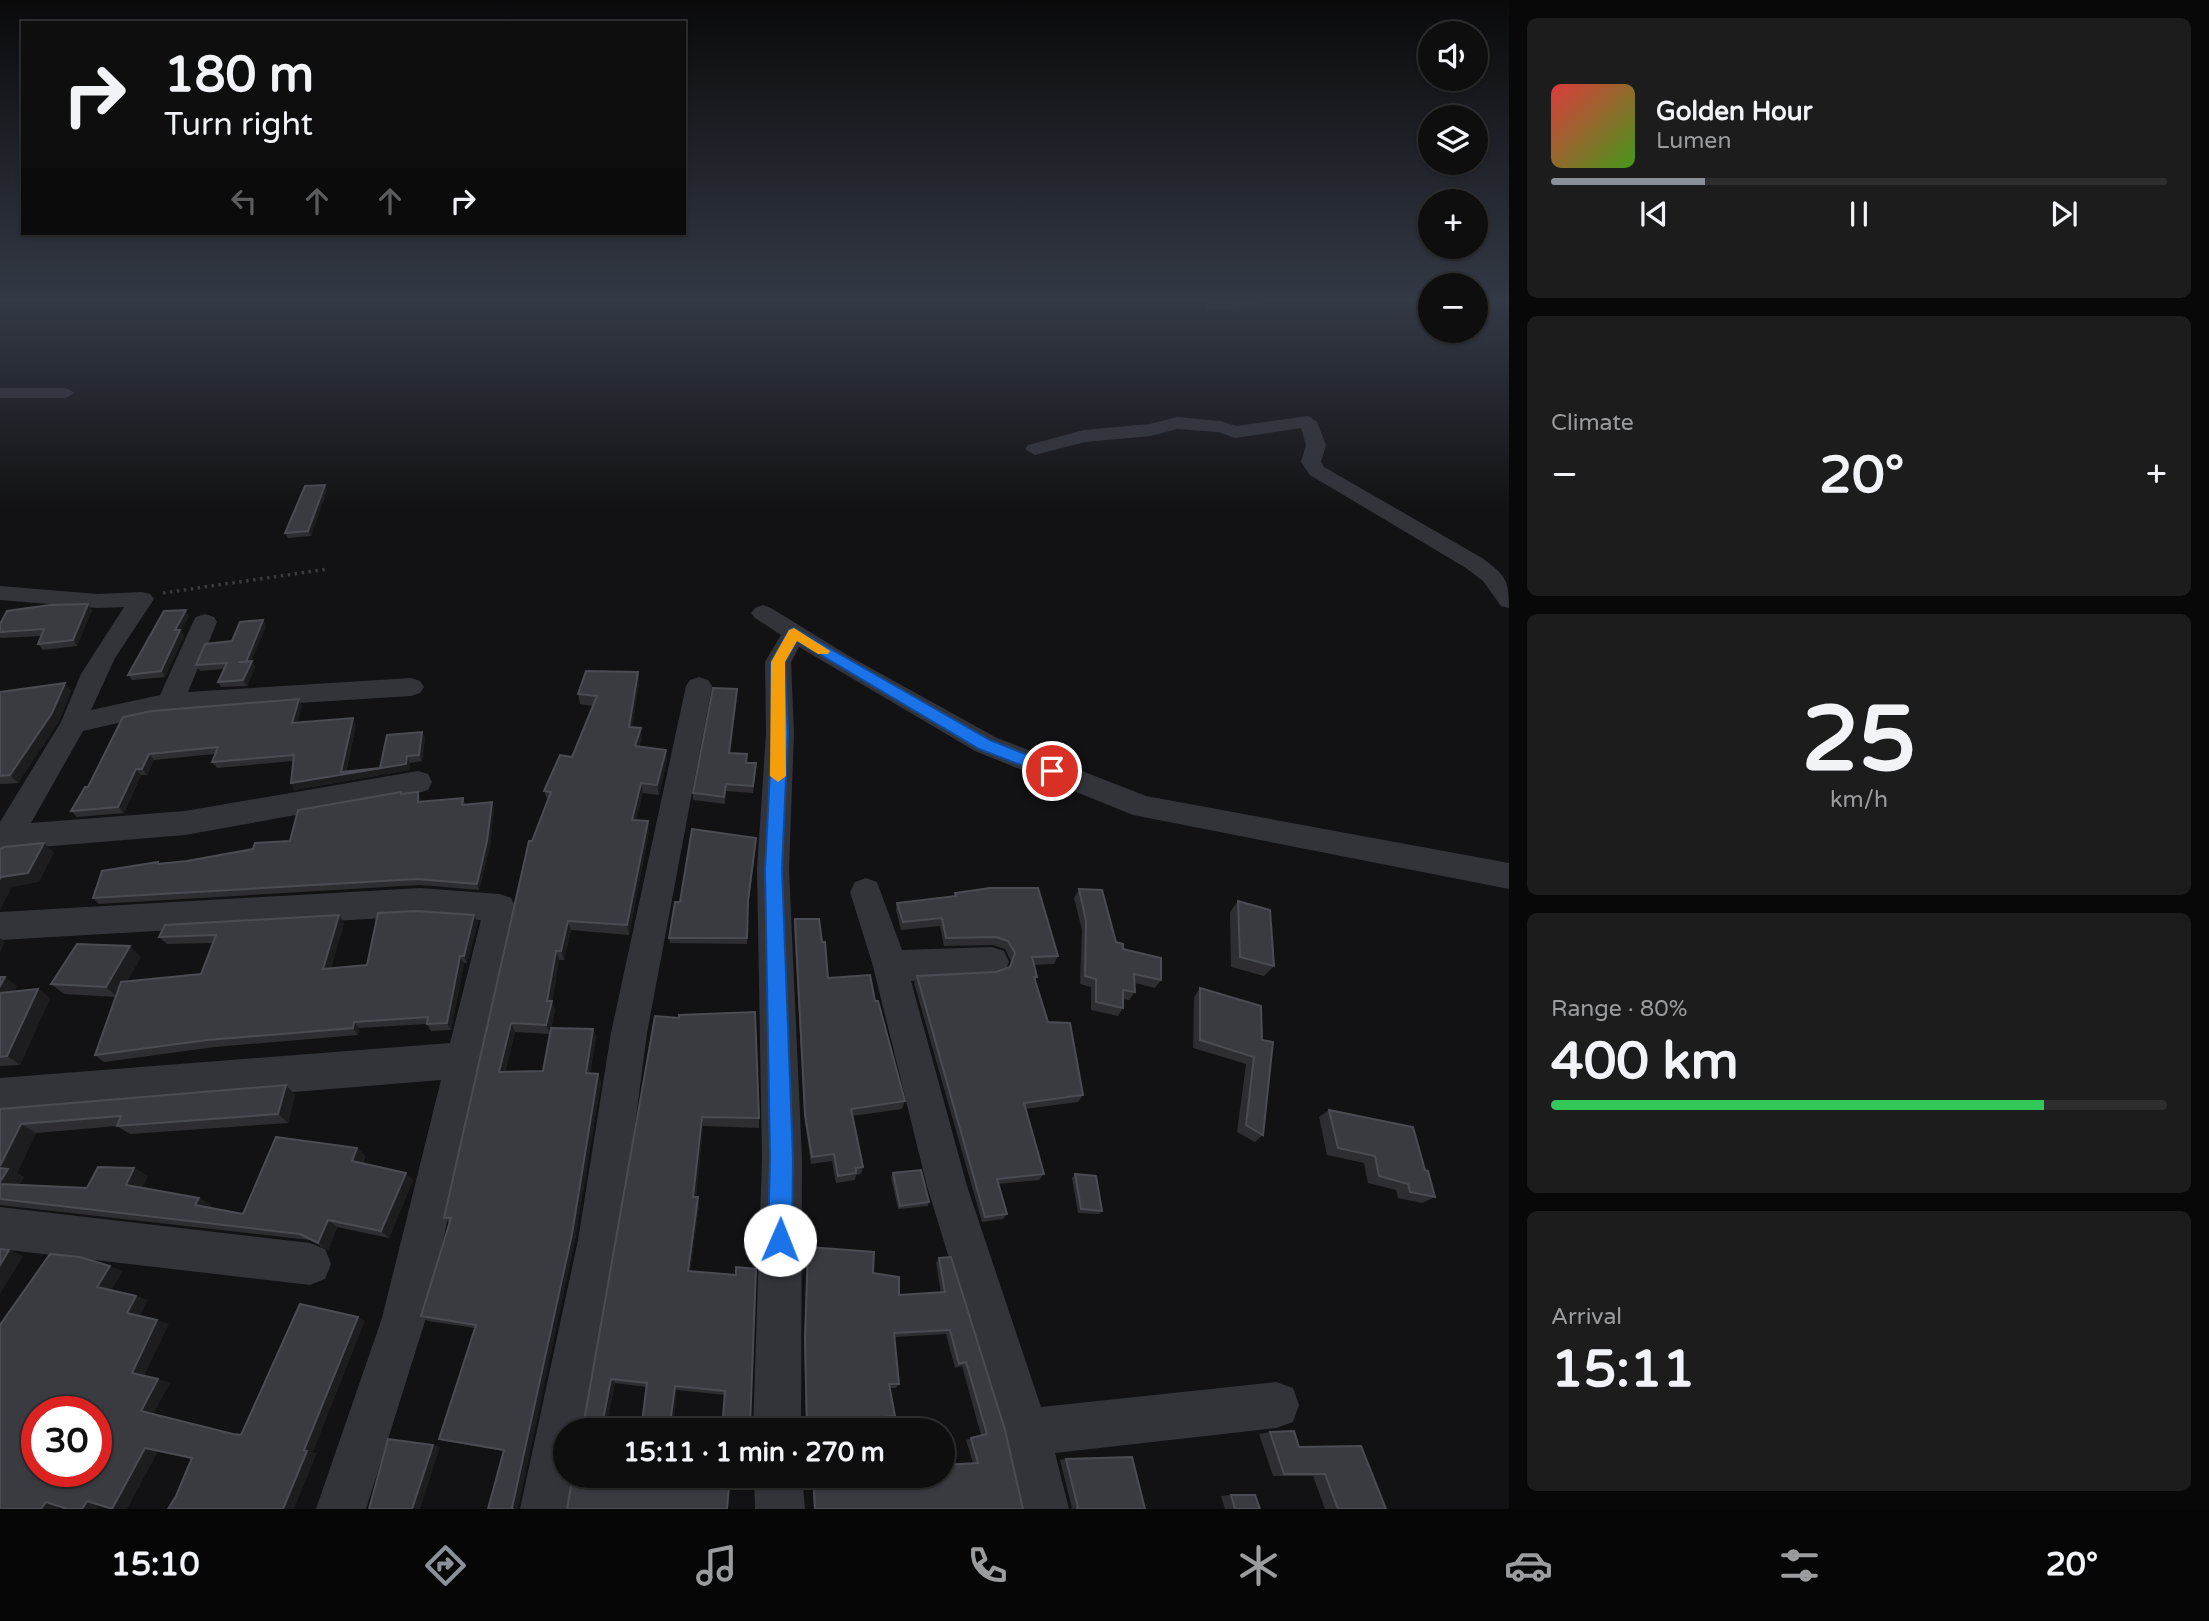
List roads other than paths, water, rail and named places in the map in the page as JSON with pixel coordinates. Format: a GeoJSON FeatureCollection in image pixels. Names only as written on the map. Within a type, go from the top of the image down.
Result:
{"type":"FeatureCollection","features":[{"type":"Feature","properties":{"kind":"street"},"geometry":{"type":"LineString","coordinates":[[0,393],[66,393]]}},
{"type":"Feature","properties":{"kind":"street"},"geometry":{"type":"LineString","coordinates":[[1035,449],[1084,436],[1151,430],[1177,424],[1221,427],[1236,432],[1308,422],[1316,445],[1311,462],[1317,471],[1474,563],[1491,576],[1509,601]]}},
{"type":"Feature","properties":{"kind":"street"},"geometry":{"type":"LineString","coordinates":[[0,593],[98,601],[142,598],[97,665],[79,704],[74,723],[4,843]]}},
{"type":"Feature","properties":{"kind":"street"},"geometry":{"type":"LineString","coordinates":[[762,613],[985,744],[1143,807],[1509,876]]}},
{"type":"Feature","properties":{"kind":"street"},"geometry":{"type":"LineString","coordinates":[[170,702],[205,622]]}},
{"type":"Feature","properties":{"kind":"street"},"geometry":{"type":"LineString","coordinates":[[777,1418],[782,1159],[774,869],[780,733],[778,662],[794,633]]}},
{"type":"Feature","properties":{"kind":"street"},"geometry":{"type":"LineString","coordinates":[[545,1509],[599,1240],[629,1033],[699,686]]}},
{"type":"Feature","properties":{"kind":"street"},"geometry":{"type":"LineString","coordinates":[[74,723],[170,702],[411,687]]}},
{"type":"Feature","properties":{"kind":"street"},"geometry":{"type":"LineString","coordinates":[[4,843],[185,823],[418,782]]}},
{"type":"Feature","properties":{"kind":"street"},"geometry":{"type":"LineString","coordinates":[[866,892],[890,966],[947,1186],[1026,1432],[1044,1509]]}},
{"type":"Feature","properties":{"kind":"street"},"geometry":{"type":"LineString","coordinates":[[0,926],[420,902],[500,908],[404,1318],[341,1509]]}},
{"type":"Feature","properties":{"kind":"street"},"geometry":{"type":"LineString","coordinates":[[890,966],[992,961]]}},
{"type":"Feature","properties":{"kind":"street"},"geometry":{"type":"LineString","coordinates":[[0,1097],[463,1060]]}},
{"type":"Feature","properties":{"kind":"street"},"geometry":{"type":"LineString","coordinates":[[0,1228],[310,1264]]}},
{"type":"Feature","properties":{"kind":"street"},"geometry":{"type":"LineString","coordinates":[[1026,1432],[1276,1405]]}},
{"type":"Feature","properties":{"kind":"street"},"geometry":{"type":"LineString","coordinates":[[779,1488],[780,1509]]}}]}
